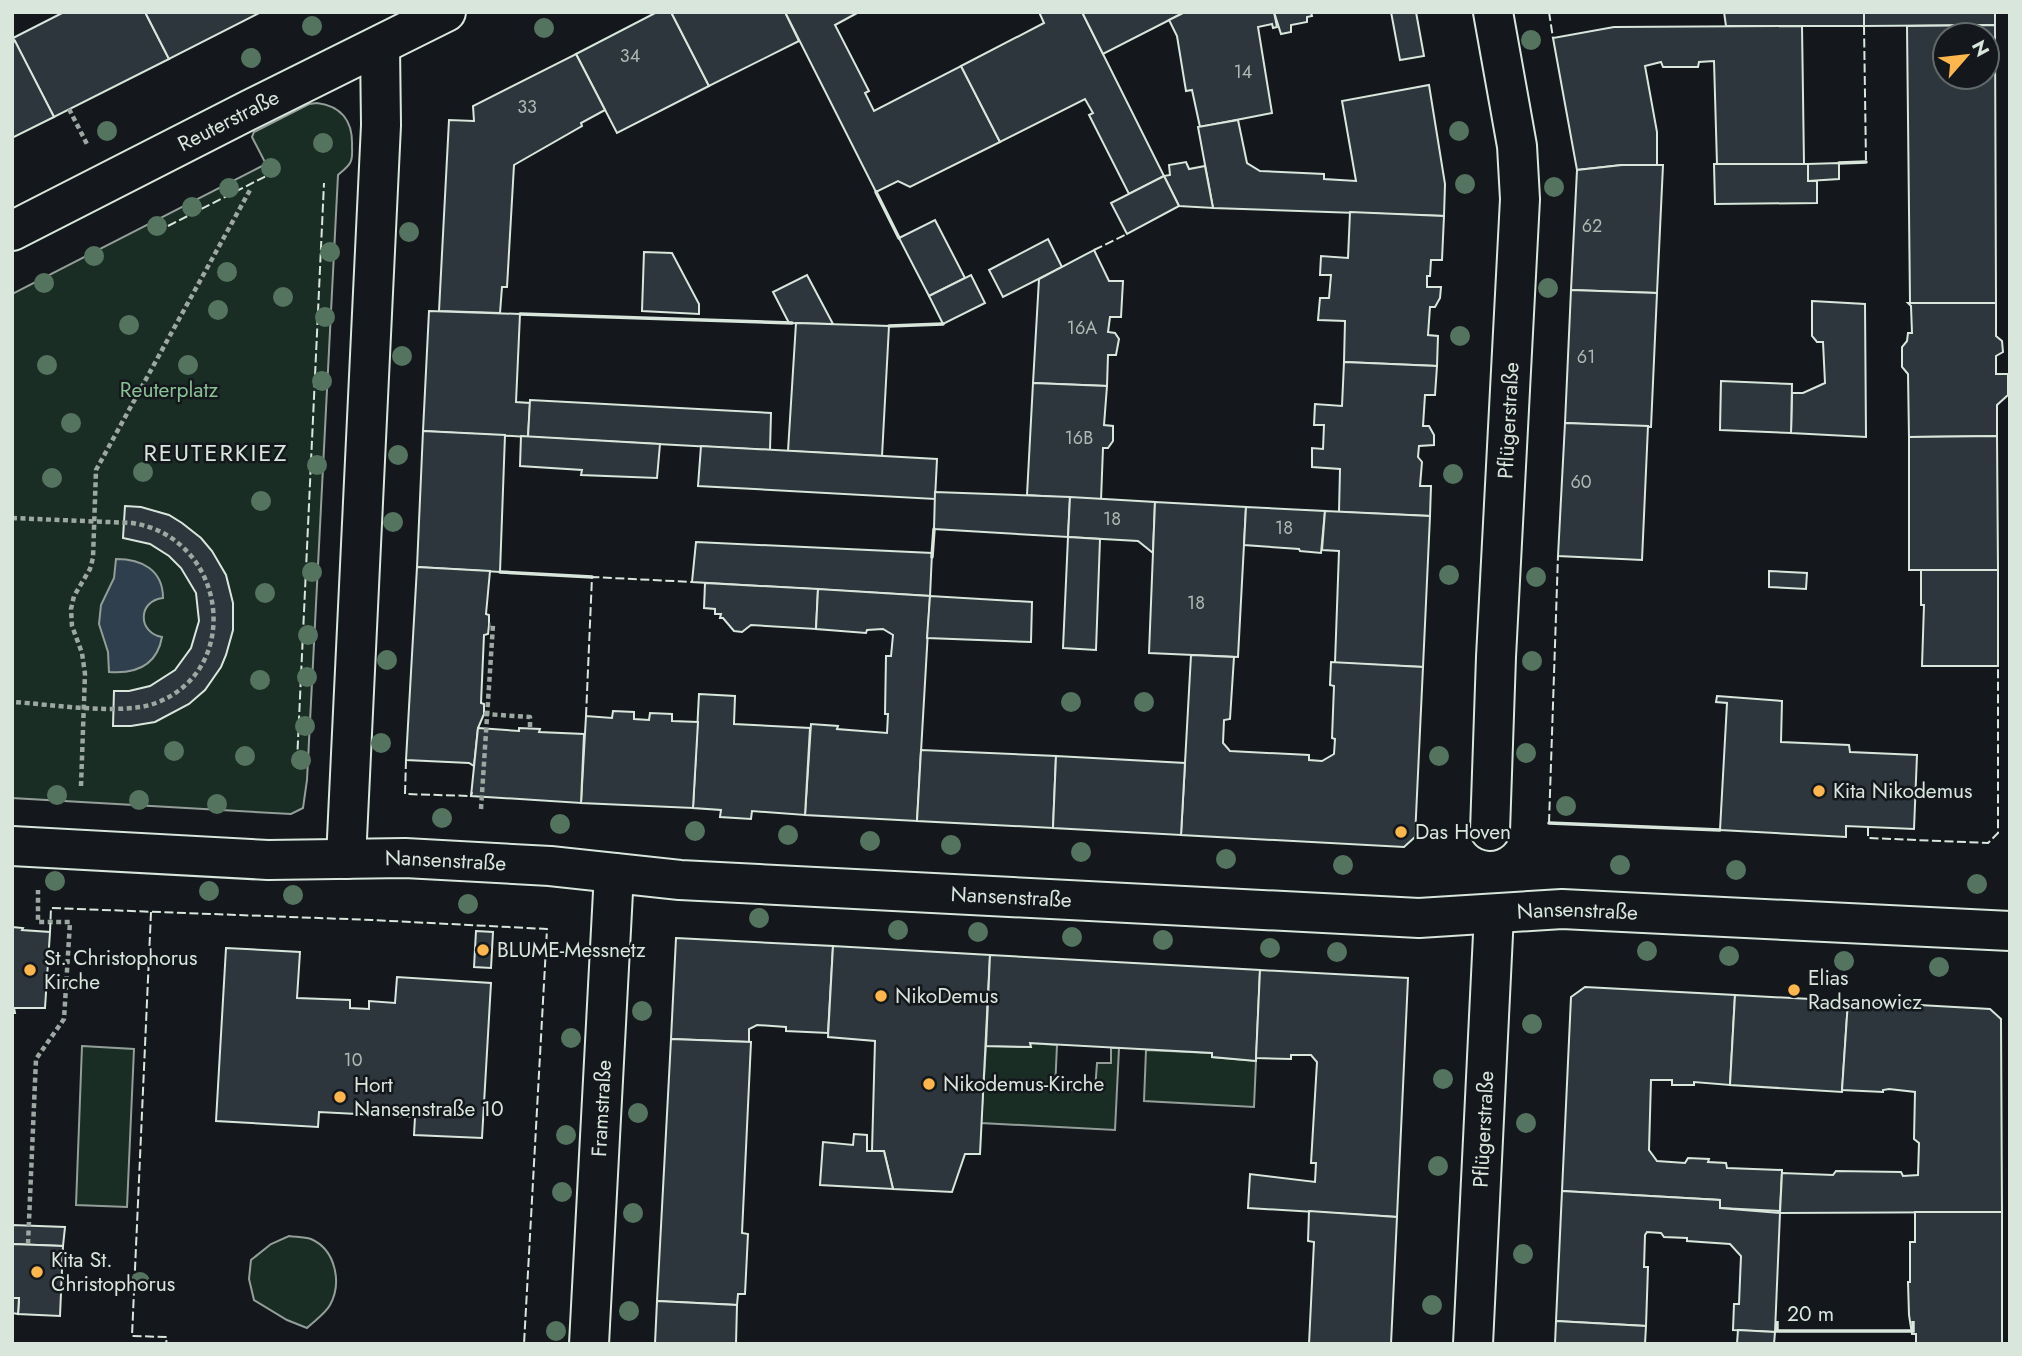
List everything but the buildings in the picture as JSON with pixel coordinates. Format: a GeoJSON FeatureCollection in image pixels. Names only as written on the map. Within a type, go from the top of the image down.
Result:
{"type":"FeatureCollection","features":[{"type":"Feature","properties":{"kind":"street","name":"Reuterstraße"},"geometry":{"type":"LineString","coordinates":[[12,231],[251,108],[380,47],[446,12]]}},
{"type":"Feature","properties":{"kind":"street","name":"Pflügerstraße"},"geometry":{"type":"LineString","coordinates":[[1490,831],[1496,657],[1520,199],[1517,146],[1493,12]]}},
{"type":"Feature","properties":{"kind":"street"},"geometry":{"type":"LineString","coordinates":[[346,859],[381,125],[380,47]]}},
{"type":"Feature","properties":{"kind":"street","name":"Nansenstraße"},"geometry":{"type":"LineString","coordinates":[[12,846],[268,860],[418,858],[550,866],[680,880],[1419,918],[1562,909],[2010,931]]}},
{"type":"Feature","properties":{"kind":"street","name":"Framstraße"},"geometry":{"type":"LineString","coordinates":[[589,1344],[614,873]]}},
{"type":"Feature","properties":{"kind":"street","name":"Pflügerstraße"},"geometry":{"type":"LineString","coordinates":[[1473,1344],[1494,914]]}},
{"type":"Feature","properties":{"kind":"path"},"geometry":{"type":"LineString","coordinates":[[81,786],[85,663],[72,626],[71,608],[74,596],[90,569],[96,470],[250,190]]}},
{"type":"Feature","properties":{"kind":"path"},"geometry":{"type":"LineString","coordinates":[[12,518],[149,526],[180,544],[202,571],[211,590],[213,626],[210,644],[202,662],[182,687],[154,704],[138,708],[12,702]]}},
{"type":"Feature","properties":{"kind":"path"},"geometry":{"type":"LineString","coordinates":[[481,808],[493,625],[489,625]]}},
{"type":"Feature","properties":{"kind":"path"},"geometry":{"type":"LineString","coordinates":[[486,714],[530,717],[530,728]]}},
{"type":"Feature","properties":{"kind":"path"},"geometry":{"type":"LineString","coordinates":[[28,1244],[36,1059],[64,1019],[70,922],[38,922],[38,886]]}},
{"type":"Feature","properties":{"kind":"green space","name":"Reuterplatz"},"geometry":{"type":"Polygon","coordinates":[[[309,104],[333,107],[344,116],[352,137],[352,155],[349,165],[338,175],[307,780],[303,808],[291,814],[12,798],[12,294],[266,164],[252,137],[254,132],[309,104]]]}},
{"type":"Feature","properties":{"kind":"green space"},"geometry":{"type":"Polygon","coordinates":[[[1030,1043],[1057,1045],[1055,1089],[1095,1091],[1097,1063],[1111,1063],[1111,1048],[1119,1048],[1115,1130],[981,1123],[986,1046],[1030,1047],[1030,1043]]]}},
{"type":"Feature","properties":{"kind":"green space"},"geometry":{"type":"Polygon","coordinates":[[[82,1046],[134,1049],[127,1207],[76,1205],[82,1046]]]}},
{"type":"Feature","properties":{"kind":"green space"},"geometry":{"type":"Polygon","coordinates":[[[1146,1050],[1212,1053],[1212,1057],[1256,1061],[1254,1107],[1144,1101],[1146,1050]]]}},
{"type":"Feature","properties":{"kind":"green space"},"geometry":{"type":"Polygon","coordinates":[[[289,1236],[311,1239],[319,1244],[331,1259],[336,1277],[330,1305],[307,1328],[287,1320],[254,1300],[249,1279],[251,1260],[271,1244],[289,1236]]]}},
{"type":"Feature","properties":{"kind":"water"},"geometry":{"type":"Polygon","coordinates":[[[116,559],[134,561],[155,573],[163,598],[148,605],[144,617],[148,630],[162,637],[155,655],[144,666],[128,671],[109,672],[108,652],[99,624],[101,605],[114,578],[116,559]]]}},
{"type":"Feature","properties":{"kind":"fence"},"geometry":{"type":"LineString","coordinates":[[1549,12],[1553,38]]}},
{"type":"Feature","properties":{"kind":"fence"},"geometry":{"type":"LineString","coordinates":[[1864,26],[1866,162]]}},
{"type":"Feature","properties":{"kind":"fence"},"geometry":{"type":"LineString","coordinates":[[168,226],[276,171]]}},
{"type":"Feature","properties":{"kind":"fence"},"geometry":{"type":"LineString","coordinates":[[297,762],[324,183]]}},
{"type":"Feature","properties":{"kind":"fence"},"geometry":{"type":"LineString","coordinates":[[1094,250],[1127,234]]}},
{"type":"Feature","properties":{"kind":"fence"},"geometry":{"type":"LineString","coordinates":[[1549,823],[1558,556]]}},
{"type":"Feature","properties":{"kind":"fence"},"geometry":{"type":"LineString","coordinates":[[586,716],[592,577],[692,582]]}},
{"type":"Feature","properties":{"kind":"fence"},"geometry":{"type":"LineString","coordinates":[[1868,827],[1868,838],[1988,843],[1998,833],[1998,666]]}},
{"type":"Feature","properties":{"kind":"fence"},"geometry":{"type":"LineString","coordinates":[[406,760],[405,794],[471,796],[472,792]]}},
{"type":"Feature","properties":{"kind":"fence"},"geometry":{"type":"LineString","coordinates":[[50,932],[51,908],[547,929],[524,1344]]}},
{"type":"Feature","properties":{"kind":"fence"},"geometry":{"type":"LineString","coordinates":[[151,912],[132,1336],[167,1337],[166,1344]]}},
{"type":"Feature","properties":{"kind":"wall"},"geometry":{"type":"LineString","coordinates":[[1839,163],[1866,162]]}},
{"type":"Feature","properties":{"kind":"wall"},"geometry":{"type":"LineString","coordinates":[[876,192],[899,238]]}},
{"type":"Feature","properties":{"kind":"wall"},"geometry":{"type":"LineString","coordinates":[[520,314],[792,323]]}},
{"type":"Feature","properties":{"kind":"wall"},"geometry":{"type":"LineString","coordinates":[[889,326],[943,324]]}},
{"type":"Feature","properties":{"kind":"wall"},"geometry":{"type":"LineString","coordinates":[[932,557],[934,529]]}},
{"type":"Feature","properties":{"kind":"wall"},"geometry":{"type":"LineString","coordinates":[[500,572],[592,577]]}},
{"type":"Feature","properties":{"kind":"wall"},"geometry":{"type":"LineString","coordinates":[[1549,823],[1720,830]]}},
{"type":"Feature","properties":{"kind":"place","name":"Kita Nikodemus"},"geometry":{"type":"Point","coordinates":[1819,791]}},
{"type":"Feature","properties":{"kind":"place","name":"Das Hoven"},"geometry":{"type":"Point","coordinates":[1401,832]}},
{"type":"Feature","properties":{"kind":"place","name":"BLUME-Messnetz"},"geometry":{"type":"Point","coordinates":[483,950]}},
{"type":"Feature","properties":{"kind":"place","name":"St. Christophorus Kirche"},"geometry":{"type":"Point","coordinates":[30,970]}},
{"type":"Feature","properties":{"kind":"place","name":"Elias Radsanowicz"},"geometry":{"type":"Point","coordinates":[1794,990]}},
{"type":"Feature","properties":{"kind":"place","name":"NikoDemus"},"geometry":{"type":"Point","coordinates":[881,996]}},
{"type":"Feature","properties":{"kind":"place","name":"Nikodemus-Kirche"},"geometry":{"type":"Point","coordinates":[929,1084]}},
{"type":"Feature","properties":{"kind":"place","name":"Hort Nansenstraße 10"},"geometry":{"type":"Point","coordinates":[340,1097]}},
{"type":"Feature","properties":{"kind":"place","name":"Kita St. Christophorus"},"geometry":{"type":"Point","coordinates":[37,1272]}},
{"type":"Feature","properties":{"kind":"district","name":"REUTERKIEZ"},"geometry":{"type":"Point","coordinates":[216,452]}}]}
